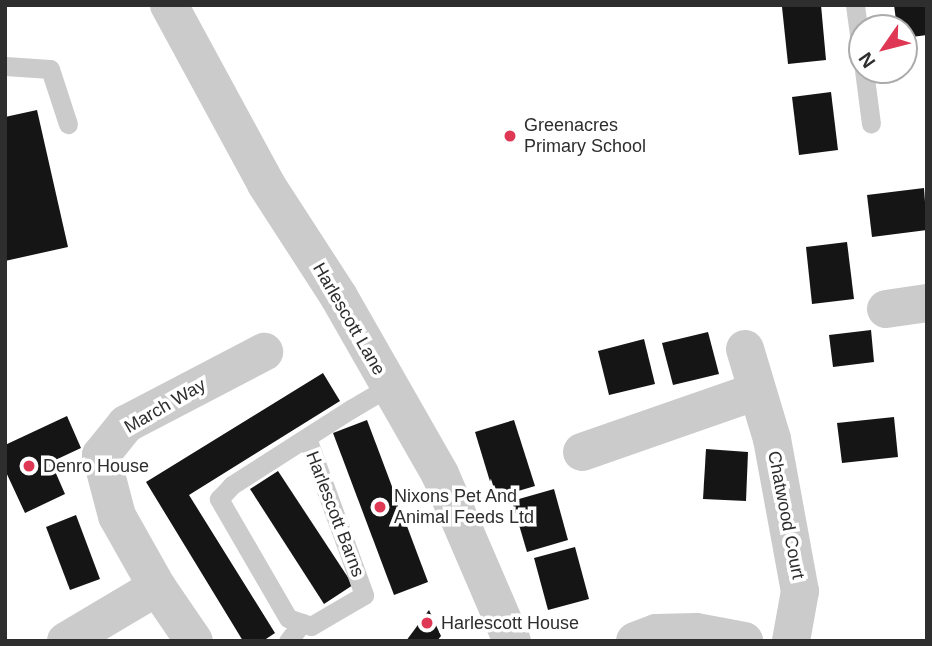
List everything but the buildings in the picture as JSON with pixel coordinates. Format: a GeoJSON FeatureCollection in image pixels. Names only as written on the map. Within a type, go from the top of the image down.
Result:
{"type":"FeatureCollection","features":[{"type":"Feature","properties":{"kind":"street","name":"Harlescott Lane"},"geometry":{"type":"LineString","coordinates":[[169,5],[266,184],[339,297],[440,474],[512,641]]}},
{"type":"Feature","properties":{"kind":"street"},"geometry":{"type":"LineString","coordinates":[[886,309],[927,303]]}},
{"type":"Feature","properties":{"kind":"street","name":"Chatwood Court"},"geometry":{"type":"LineString","coordinates":[[746,349],[772,439],[800,591],[791,641]]}},
{"type":"Feature","properties":{"kind":"street","name":"March Way"},"geometry":{"type":"LineString","coordinates":[[157,587],[117,516],[106,485],[101,455],[126,424],[264,352]]}},
{"type":"Feature","properties":{"kind":"street"},"geometry":{"type":"LineString","coordinates":[[582,452],[757,391]]}},
{"type":"Feature","properties":{"kind":"street"},"geometry":{"type":"LineString","coordinates":[[66,641],[157,587],[194,641]]}},
{"type":"Feature","properties":{"kind":"street"},"geometry":{"type":"LineString","coordinates":[[635,641],[656,633],[683,632],[738,640]]}},
{"type":"Feature","properties":{"kind":"lane"},"geometry":{"type":"LineString","coordinates":[[5,66],[50,69],[68,124]]}},
{"type":"Feature","properties":{"kind":"lane"},"geometry":{"type":"LineString","coordinates":[[866,84],[871,124]]}},
{"type":"Feature","properties":{"kind":"lane","name":"Harlescott Barns"},"geometry":{"type":"LineString","coordinates":[[307,438],[364,595],[312,626],[288,618],[219,499],[232,485],[388,387]]}},
{"type":"Feature","properties":{"kind":"lane"},"geometry":{"type":"LineString","coordinates":[[288,641],[302,622]]}},
{"type":"Feature","properties":{"kind":"place","name":"Greenacres Primary School"},"geometry":{"type":"Point","coordinates":[510,136]}},
{"type":"Feature","properties":{"kind":"place","name":"Denro House"},"geometry":{"type":"Point","coordinates":[29,466]}},
{"type":"Feature","properties":{"kind":"place","name":"Nixons Pet And Animal Feeds Ltd"},"geometry":{"type":"Point","coordinates":[380,507]}},
{"type":"Feature","properties":{"kind":"place","name":"Harlescott House"},"geometry":{"type":"Point","coordinates":[427,623]}}]}
